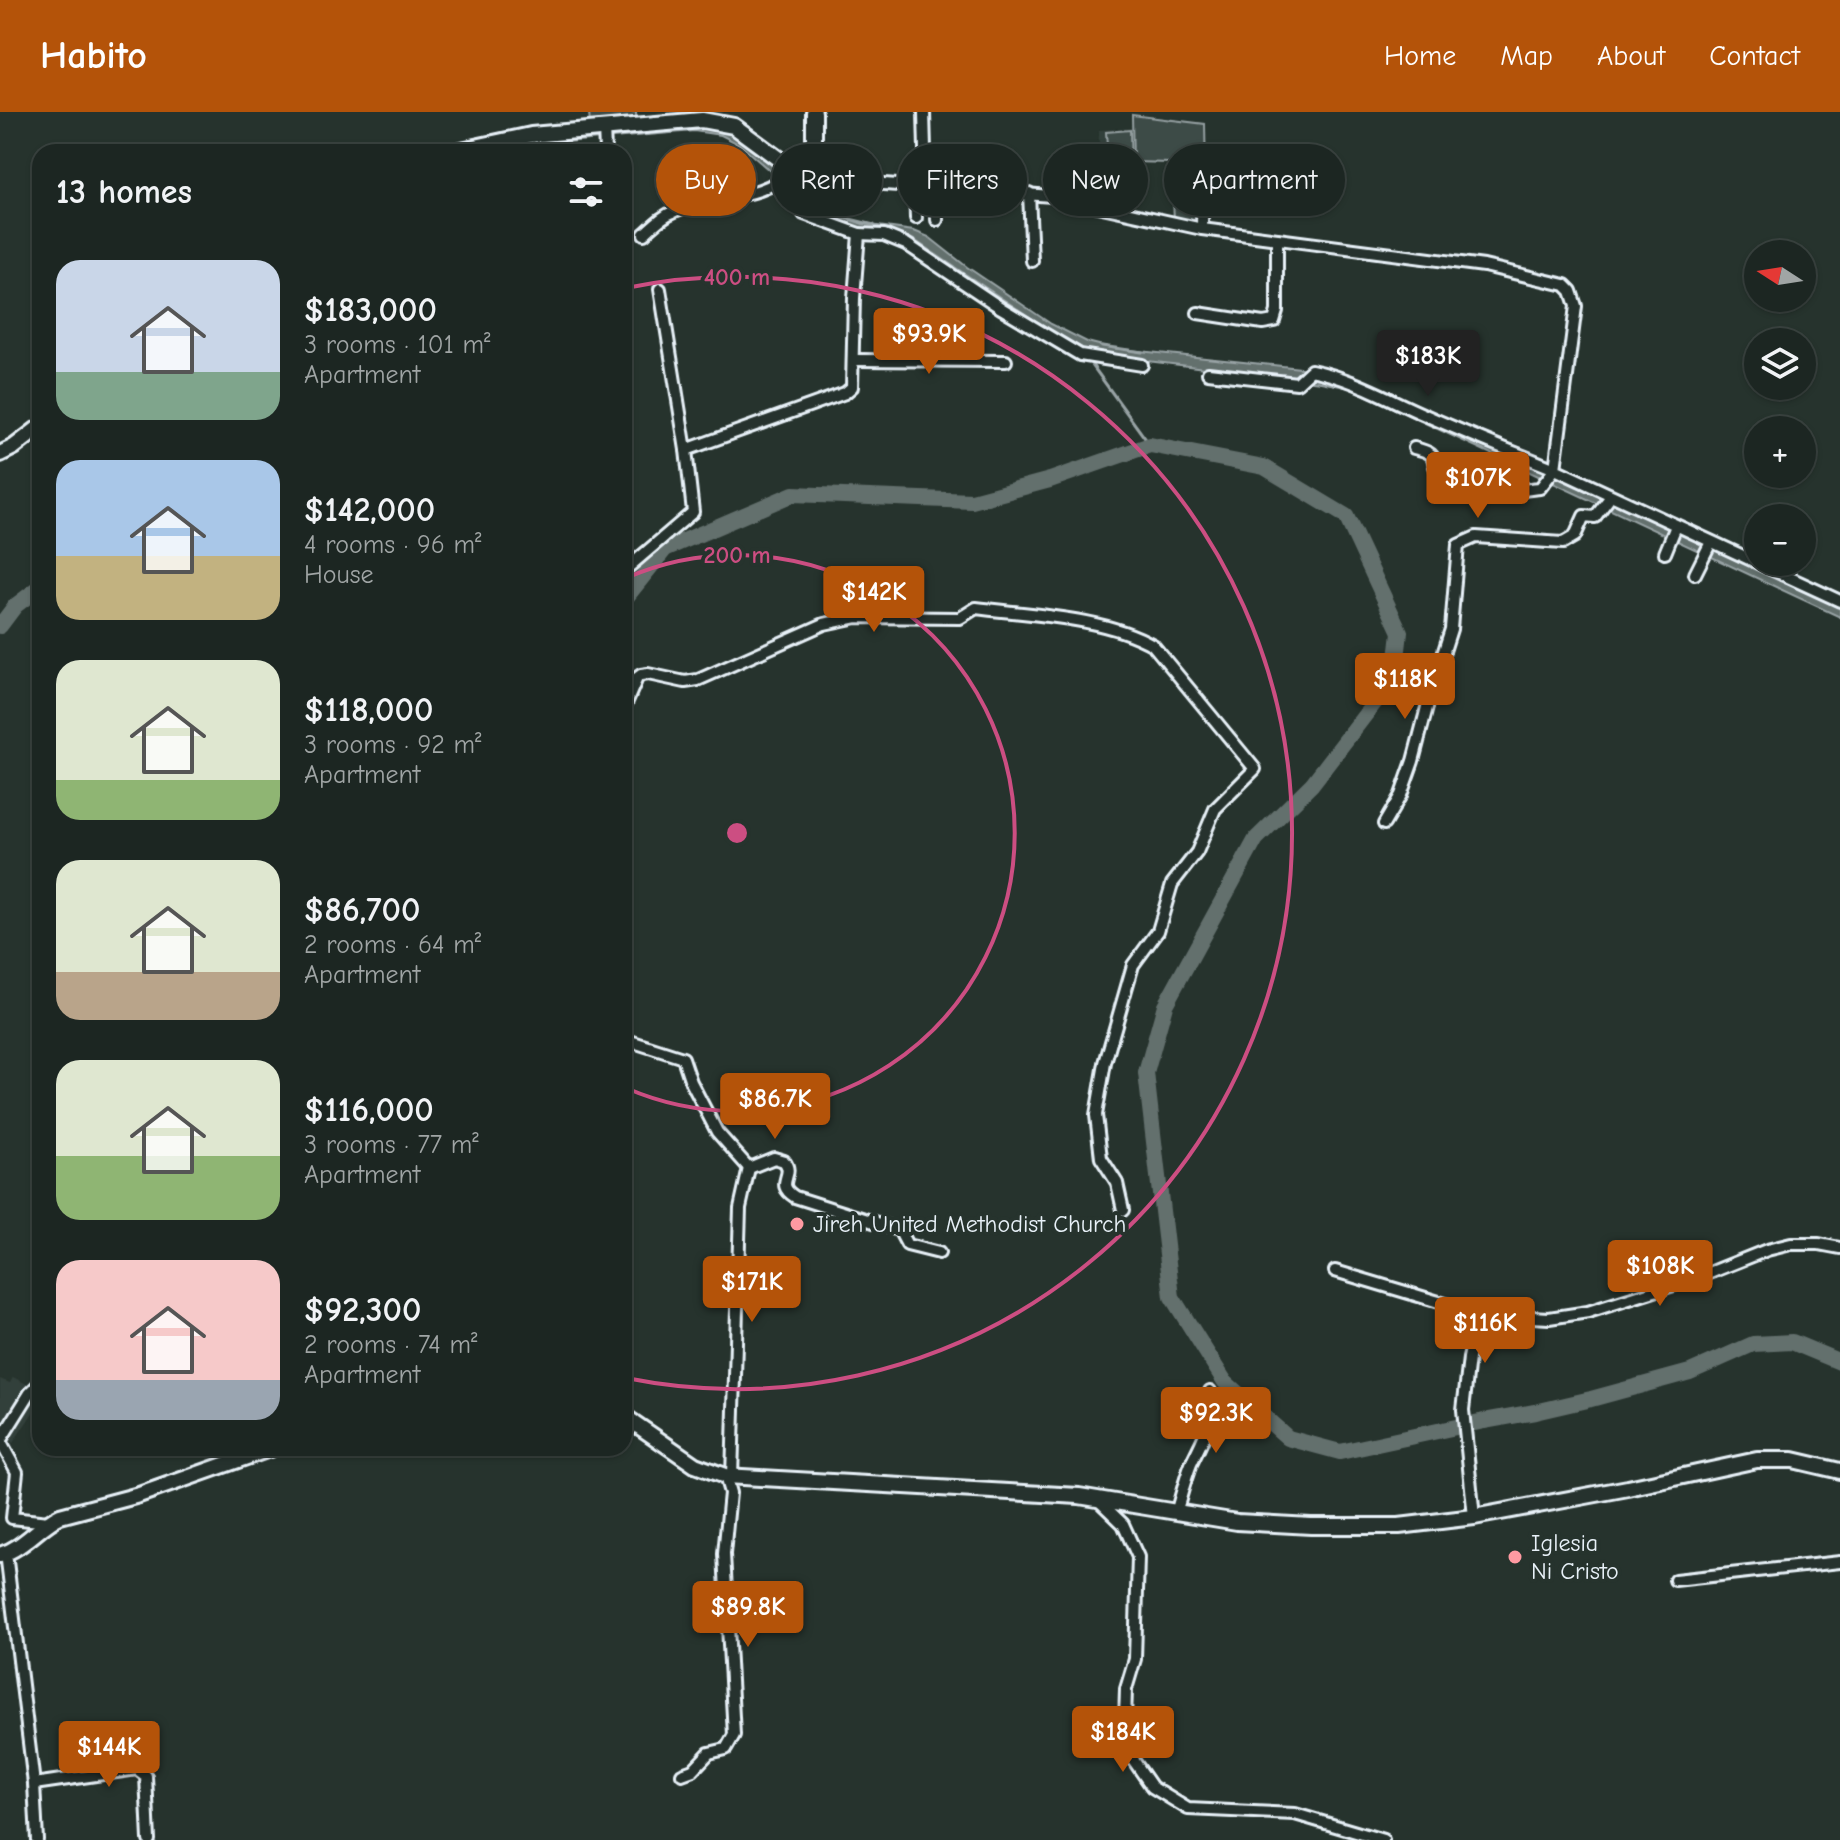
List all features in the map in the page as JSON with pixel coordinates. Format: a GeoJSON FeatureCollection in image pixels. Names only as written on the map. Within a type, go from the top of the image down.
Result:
{"type":"FeatureCollection","features":[{"type":"Feature","properties":{"kind":"street"},"geometry":{"type":"LineString","coordinates":[[814,112],[814,144]]}},
{"type":"Feature","properties":{"kind":"street"},"geometry":{"type":"LineString","coordinates":[[924,112],[925,144]]}},
{"type":"Feature","properties":{"kind":"street"},"geometry":{"type":"LineString","coordinates":[[489,144],[531,135],[605,137],[690,120],[734,126],[772,155]]}},
{"type":"Feature","properties":{"kind":"street"},"geometry":{"type":"LineString","coordinates":[[644,234],[660,219],[677,210],[772,186]]}},
{"type":"Feature","properties":{"kind":"street"},"geometry":{"type":"LineString","coordinates":[[1032,261],[1029,193],[1202,229],[1484,266],[1565,285],[1575,298],[1575,320],[1551,474],[1540,488],[1494,493],[1452,485],[1438,474],[1434,456],[1414,448]]}},
{"type":"Feature","properties":{"kind":"street"},"geometry":{"type":"LineString","coordinates":[[810,216],[859,234],[884,235],[906,244],[1001,308],[1080,355],[1142,365]]}},
{"type":"Feature","properties":{"kind":"street"},"geometry":{"type":"LineString","coordinates":[[936,216],[937,220]]}},
{"type":"Feature","properties":{"kind":"street"},"geometry":{"type":"LineString","coordinates":[[1202,216],[1202,229]]}},
{"type":"Feature","properties":{"kind":"street"},"geometry":{"type":"LineString","coordinates":[[686,450],[845,393],[852,387],[859,234]]}},
{"type":"Feature","properties":{"kind":"street"},"geometry":{"type":"LineString","coordinates":[[1198,313],[1271,324],[1277,311],[1277,239]]}},
{"type":"Feature","properties":{"kind":"street"},"geometry":{"type":"LineString","coordinates":[[632,564],[693,512],[660,289]]}},
{"type":"Feature","properties":{"kind":"street"},"geometry":{"type":"LineString","coordinates":[[853,360],[1006,361]]}},
{"type":"Feature","properties":{"kind":"street"},"geometry":{"type":"LineString","coordinates":[[1208,373],[1297,383],[1311,370],[1347,379],[1708,548],[1840,601]]}},
{"type":"Feature","properties":{"kind":"street"},"geometry":{"type":"LineString","coordinates":[[8,454],[28,444],[32,438]]}},
{"type":"Feature","properties":{"kind":"street"},"geometry":{"type":"LineString","coordinates":[[1384,824],[1401,795],[1413,761],[1451,629],[1458,545],[1476,537],[1563,543],[1575,536],[1584,516],[1595,517],[1609,501]]}},
{"type":"Feature","properties":{"kind":"street"},"geometry":{"type":"LineString","coordinates":[[1665,553],[1674,531]]}},
{"type":"Feature","properties":{"kind":"street"},"geometry":{"type":"LineString","coordinates":[[1695,574],[1708,548]]}},
{"type":"Feature","properties":{"kind":"street"},"geometry":{"type":"LineString","coordinates":[[632,690],[641,675],[685,682],[698,680],[824,624],[857,617],[960,618],[976,608],[1110,628],[1137,636],[1153,645],[1255,769],[1215,809],[1197,852],[1172,884],[1158,931],[1133,965],[1105,1063],[1096,1115],[1101,1158],[1117,1183],[1123,1210]]}},
{"type":"Feature","properties":{"kind":"street"},"geometry":{"type":"LineString","coordinates":[[632,1042],[683,1058],[691,1082],[717,1132],[749,1168]]}},
{"type":"Feature","properties":{"kind":"street"},"geometry":{"type":"LineString","coordinates":[[749,1168],[774,1158],[784,1161],[788,1171],[785,1189],[795,1197],[899,1230],[907,1245],[939,1253]]}},
{"type":"Feature","properties":{"kind":"street"},"geometry":{"type":"LineString","coordinates":[[682,1774],[693,1770],[709,1753],[726,1749],[734,1735],[724,1554],[730,1493],[728,1476],[740,1208],[749,1168]]}},
{"type":"Feature","properties":{"kind":"street"},"geometry":{"type":"LineString","coordinates":[[1335,1271],[1479,1314],[1549,1318],[1588,1312],[1728,1267],[1767,1250],[1802,1243],[1840,1248]]}},
{"type":"Feature","properties":{"kind":"street"},"geometry":{"type":"LineString","coordinates":[[1474,1517],[1463,1410],[1469,1358],[1479,1314]]}},
{"type":"Feature","properties":{"kind":"street"},"geometry":{"type":"LineString","coordinates":[[32,1391],[0,1441],[17,1472],[6,1518],[48,1522]]}},
{"type":"Feature","properties":{"kind":"street"},"geometry":{"type":"LineString","coordinates":[[1176,1513],[1212,1412],[1210,1391]]}},
{"type":"Feature","properties":{"kind":"street"},"geometry":{"type":"LineString","coordinates":[[632,1422],[695,1465],[728,1476],[1026,1493],[1098,1500],[1237,1522],[1311,1526],[1399,1526],[1474,1517],[1757,1460],[1793,1460],[1840,1471]]}},
{"type":"Feature","properties":{"kind":"street"},"geometry":{"type":"LineString","coordinates":[[37,1840],[34,1784],[3,1554],[60,1516],[139,1495],[249,1456]]}},
{"type":"Feature","properties":{"kind":"street"},"geometry":{"type":"LineString","coordinates":[[1098,1500],[1123,1524],[1138,1557],[1135,1659],[1126,1689],[1125,1721],[1134,1761],[1152,1787],[1188,1809],[1295,1814],[1383,1840]]}},
{"type":"Feature","properties":{"kind":"street"},"geometry":{"type":"LineString","coordinates":[[1675,1580],[1840,1562]]}},
{"type":"Feature","properties":{"kind":"street"},"geometry":{"type":"LineString","coordinates":[[34,1784],[137,1769],[146,1776],[149,1840]]}},
{"type":"Feature","properties":{"kind":"shaded area"},"geometry":{"type":"Polygon","coordinates":[[[589,112],[636,112],[636,121],[590,125],[589,112]]]}},
{"type":"Feature","properties":{"kind":"shaded area"},"geometry":{"type":"Polygon","coordinates":[[[1132,115],[1205,124],[1205,144],[1164,144],[1164,163],[1148,162],[1148,144],[1133,144],[1132,115]]]}},
{"type":"Feature","properties":{"kind":"shaded area"},"geometry":{"type":"Polygon","coordinates":[[[696,123],[734,130],[752,144],[739,144],[721,135],[694,131],[542,144],[501,144],[696,123]]]}},
{"type":"Feature","properties":{"kind":"shaded area"},"geometry":{"type":"Polygon","coordinates":[[[1132,128],[1132,144],[1099,144],[1099,130],[1132,128]]]}},
{"type":"Feature","properties":{"kind":"shaded area"},"geometry":{"type":"Polygon","coordinates":[[[1130,130],[1130,144],[1107,144],[1106,132],[1130,130]]]}},
{"type":"Feature","properties":{"kind":"shaded area"},"geometry":{"type":"Polygon","coordinates":[[[756,147],[772,160],[772,173],[756,159],[756,147]]]}},
{"type":"Feature","properties":{"kind":"shaded area"},"geometry":{"type":"Polygon","coordinates":[[[840,216],[863,224],[914,231],[929,237],[1051,324],[1087,342],[1111,348],[1352,376],[1744,562],[1744,572],[1350,388],[1081,351],[914,240],[905,236],[862,231],[821,217],[840,216]]]}},
{"type":"Feature","properties":{"kind":"shaded area"},"geometry":{"type":"Polygon","coordinates":[[[1174,216],[1207,216],[1207,226],[1174,219],[1174,216]]]}},
{"type":"Feature","properties":{"kind":"shaded area"},"geometry":{"type":"Polygon","coordinates":[[[1752,576],[1775,576],[1840,606],[1840,617],[1752,576]]]}},
{"type":"Feature","properties":{"kind":"shaded area"},"geometry":{"type":"Polygon","coordinates":[[[13,1377],[32,1387],[32,1414],[13,1443],[0,1436],[0,1379],[10,1383],[13,1377]]]}},
{"type":"Feature","properties":{"kind":"waterway"},"geometry":{"type":"LineString","coordinates":[[842,217],[874,225]]}},
{"type":"Feature","properties":{"kind":"waterway"},"geometry":{"type":"LineString","coordinates":[[950,268],[1035,321]]}},
{"type":"Feature","properties":{"kind":"waterway"},"geometry":{"type":"LineString","coordinates":[[1102,346],[1142,352]]}},
{"type":"Feature","properties":{"kind":"waterway"},"geometry":{"type":"LineString","coordinates":[[1089,361],[1150,445]]}},
{"type":"Feature","properties":{"kind":"waterway"},"geometry":{"type":"LineString","coordinates":[[632,590],[665,549],[793,494],[972,501],[1050,480],[1150,445],[1264,467],[1346,516],[1400,632],[1395,676],[1312,784],[1256,839],[1165,1005],[1146,1073],[1172,1297],[1225,1382],[1288,1438],[1340,1452],[1591,1399],[1690,1372],[1753,1344],[1792,1342],[1840,1362]]}},
{"type":"Feature","properties":{"kind":"waterway"},"geometry":{"type":"LineString","coordinates":[[0,626],[15,606],[32,593]]}},
{"type":"Feature","properties":{"kind":"place","name":"Jireh United Methodist Church"},"geometry":{"type":"Point","coordinates":[797,1224]}},
{"type":"Feature","properties":{"kind":"place","name":"Iglesia Ni Cristo"},"geometry":{"type":"Point","coordinates":[1515,1557]}}]}
